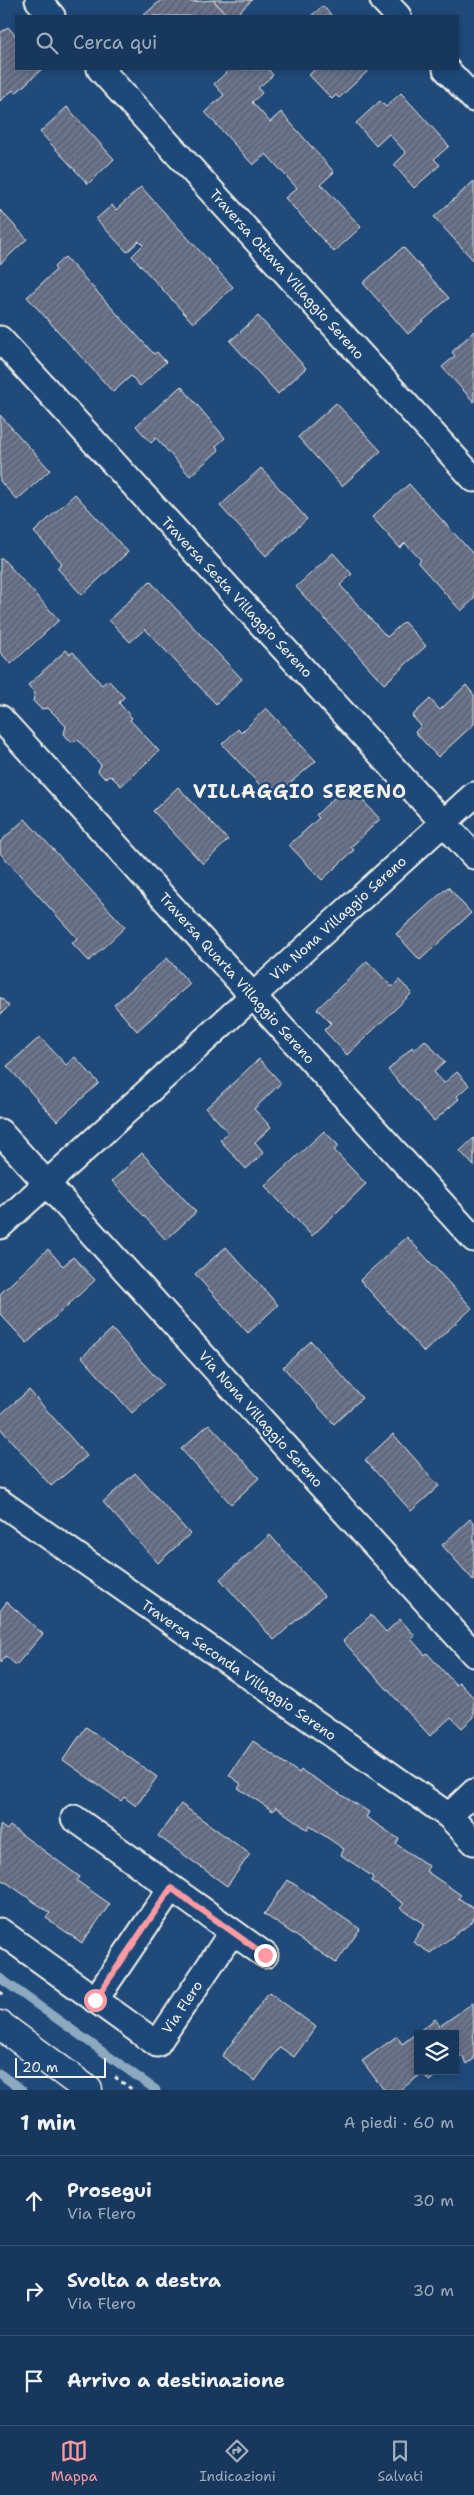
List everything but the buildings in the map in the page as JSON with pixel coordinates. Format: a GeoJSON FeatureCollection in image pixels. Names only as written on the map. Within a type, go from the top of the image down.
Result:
{"type":"FeatureCollection","features":[{"type":"Feature","properties":{"kind":"street"},"geometry":{"type":"LineString","coordinates":[[38,0],[51,15]]}},
{"type":"Feature","properties":{"kind":"street"},"geometry":{"type":"LineString","coordinates":[[384,0],[397,15]]}},
{"type":"Feature","properties":{"kind":"street","name":"Traversa Ottava Villaggio Sereno"},"geometry":{"type":"LineString","coordinates":[[101,70],[474,479]]}},
{"type":"Feature","properties":{"kind":"street"},"geometry":{"type":"LineString","coordinates":[[447,70],[474,99]]}},
{"type":"Feature","properties":{"kind":"street","name":"Traversa Sesta Villaggio Sereno"},"geometry":{"type":"LineString","coordinates":[[0,338],[474,856]]}},
{"type":"Feature","properties":{"kind":"street","name":"Traversa Quarta Villaggio Sereno"},"geometry":{"type":"LineString","coordinates":[[0,718],[474,1239]]}},
{"type":"Feature","properties":{"kind":"street","name":"Via Nona Villaggio Sereno"},"geometry":{"type":"LineString","coordinates":[[0,1226],[474,795]]}},
{"type":"Feature","properties":{"kind":"street","name":"Via Nona Villaggio Sereno"},"geometry":{"type":"LineString","coordinates":[[0,1132],[474,1654]]}},
{"type":"Feature","properties":{"kind":"street","name":"Traversa Seconda Villaggio Sereno"},"geometry":{"type":"LineString","coordinates":[[0,1502],[448,1816],[474,1842]]}},
{"type":"Feature","properties":{"kind":"street"},"geometry":{"type":"LineString","coordinates":[[448,1816],[474,1792]]}},
{"type":"Feature","properties":{"kind":"street"},"geometry":{"type":"LineString","coordinates":[[74,1818],[265,1955]]}},
{"type":"Feature","properties":{"kind":"street"},"geometry":{"type":"LineString","coordinates":[[95,2000],[171,1888]]}},
{"type":"Feature","properties":{"kind":"street","name":"Via Flero"},"geometry":{"type":"LineString","coordinates":[[0,1931],[157,2044],[232,1932]]}},
{"type":"Feature","properties":{"kind":"street"},"geometry":{"type":"LineString","coordinates":[[0,2025],[88,2090]]}},
{"type":"Feature","properties":{"kind":"waterway"},"geometry":{"type":"LineString","coordinates":[[0,1978],[156,2090]]}},
{"type":"Feature","properties":{"kind":"waterway"},"geometry":{"type":"LineString","coordinates":[[0,2074],[22,2090]]}},
{"type":"Feature","properties":{"kind":"district","name":"VILLAGGIO SERENO"},"geometry":{"type":"Point","coordinates":[300,791]}},
{"type":"Feature","properties":{"kind":"route"},"geometry":{"type":"LineString","coordinates":[[95,2000],[171,1888],[265,1955]]}}]}
